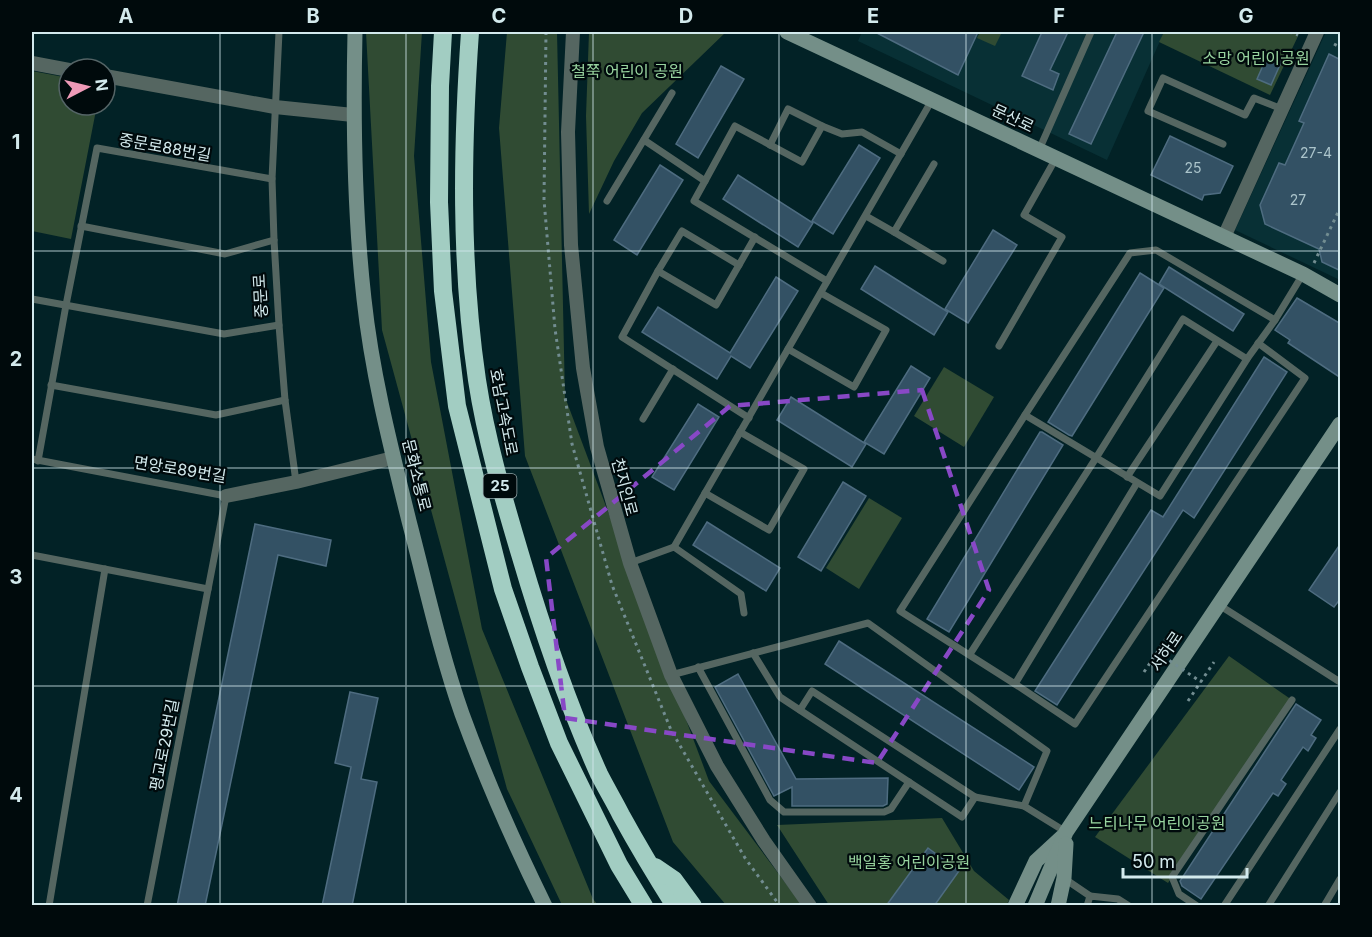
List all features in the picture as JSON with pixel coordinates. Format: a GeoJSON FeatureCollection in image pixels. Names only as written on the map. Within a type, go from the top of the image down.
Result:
{"type":"FeatureCollection","features":[{"type":"Feature","properties":{"kind":"highway","name":"25"},"geometry":{"type":"LineString","coordinates":[[443,32],[439,202],[443,291],[457,406],[503,589],[530,666],[559,743],[619,865],[644,906]]}},
{"type":"Feature","properties":{"kind":"highway","name":"호남고속도로"},"geometry":{"type":"LineString","coordinates":[[470,32],[464,190],[466,276],[477,380],[497,477],[535,604],[568,700],[600,777],[675,906]]}},
{"type":"Feature","properties":{"kind":"highway"},"geometry":{"type":"LineString","coordinates":[[648,863],[674,880],[693,906]]}},
{"type":"Feature","properties":{"kind":"street","name":"문화소통로"},"geometry":{"type":"LineString","coordinates":[[355,32],[353,115],[356,197],[364,299],[373,363],[393,458],[435,624],[462,713],[490,787],[545,906]]}},
{"type":"Feature","properties":{"kind":"street","name":"천지인로"},"geometry":{"type":"LineString","coordinates":[[573,32],[568,132],[571,245],[583,368],[597,447],[630,562],[671,675],[717,766],[764,841],[810,906]]}},
{"type":"Feature","properties":{"kind":"street","name":"문산로"},"geometry":{"type":"LineString","coordinates":[[787,32],[1303,274],[1341,296]]}},
{"type":"Feature","properties":{"kind":"street"},"geometry":{"type":"LineString","coordinates":[[1224,237],[1317,32]]}},
{"type":"Feature","properties":{"kind":"street"},"geometry":{"type":"LineString","coordinates":[[32,63],[57,68]]}},
{"type":"Feature","properties":{"kind":"street"},"geometry":{"type":"LineString","coordinates":[[117,78],[275,107],[353,115]]}},
{"type":"Feature","properties":{"kind":"street","name":"서하로"},"geometry":{"type":"LineString","coordinates":[[1035,906],[1066,832],[1341,424]]}},
{"type":"Feature","properties":{"kind":"street","name":"면앙로89번길"},"geometry":{"type":"LineString","coordinates":[[226,496],[296,482],[393,458]]}},
{"type":"Feature","properties":{"kind":"street"},"geometry":{"type":"LineString","coordinates":[[1058,906],[1064,878],[1066,832]]}},
{"type":"Feature","properties":{"kind":"street"},"geometry":{"type":"LineString","coordinates":[[1015,906],[1036,861],[1066,832]]}},
{"type":"Feature","properties":{"kind":"lane","name":"중문로"},"geometry":{"type":"LineString","coordinates":[[279,32],[272,179],[274,240],[285,400],[296,482]]}},
{"type":"Feature","properties":{"kind":"lane"},"geometry":{"type":"LineString","coordinates":[[1039,150],[1091,32]]}},
{"type":"Feature","properties":{"kind":"lane"},"geometry":{"type":"LineString","coordinates":[[1223,144],[1148,111],[1163,78],[1245,115],[1254,98],[1282,109]]}},
{"type":"Feature","properties":{"kind":"lane"},"geometry":{"type":"LineString","coordinates":[[607,201],[672,93]]}},
{"type":"Feature","properties":{"kind":"lane"},"geometry":{"type":"LineString","coordinates":[[630,562],[674,547],[932,100]]}},
{"type":"Feature","properties":{"kind":"lane"},"geometry":{"type":"LineString","coordinates":[[770,145],[788,109],[842,134],[862,132],[901,154]]}},
{"type":"Feature","properties":{"kind":"lane"},"geometry":{"type":"LineString","coordinates":[[822,126],[802,162],[735,126],[694,201],[827,281]]}},
{"type":"Feature","properties":{"kind":"lane"},"geometry":{"type":"LineString","coordinates":[[644,140],[705,181]]}},
{"type":"Feature","properties":{"kind":"lane","name":"중문로88번길"},"geometry":{"type":"LineString","coordinates":[[35,460],[97,148],[272,179]]}},
{"type":"Feature","properties":{"kind":"lane"},"geometry":{"type":"LineString","coordinates":[[999,346],[1062,237],[1024,215],[1056,158]]}},
{"type":"Feature","properties":{"kind":"lane"},"geometry":{"type":"LineString","coordinates":[[894,232],[934,164]]}},
{"type":"Feature","properties":{"kind":"lane"},"geometry":{"type":"LineString","coordinates":[[866,216],[943,261]]}},
{"type":"Feature","properties":{"kind":"lane"},"geometry":{"type":"LineString","coordinates":[[81,226],[225,254],[274,240]]}},
{"type":"Feature","properties":{"kind":"lane"},"geometry":{"type":"LineString","coordinates":[[739,265],[681,231],[622,337],[749,417]]}},
{"type":"Feature","properties":{"kind":"lane"},"geometry":{"type":"LineString","coordinates":[[658,271],[716,305],[755,237]]}},
{"type":"Feature","properties":{"kind":"lane"},"geometry":{"type":"LineString","coordinates":[[1258,343],[1305,378],[1075,724],[900,610],[1130,253],[1156,250],[1275,320]]}},
{"type":"Feature","properties":{"kind":"lane"},"geometry":{"type":"LineString","coordinates":[[1024,415],[1160,496],[1246,359],[1275,320],[1303,274]]}},
{"type":"Feature","properties":{"kind":"lane"},"geometry":{"type":"LineString","coordinates":[[788,348],[854,387],[886,330],[821,293]]}},
{"type":"Feature","properties":{"kind":"lane"},"geometry":{"type":"LineString","coordinates":[[32,299],[224,334],[279,325]]}},
{"type":"Feature","properties":{"kind":"lane"},"geometry":{"type":"LineString","coordinates":[[970,654],[1183,319],[1246,359]]}},
{"type":"Feature","properties":{"kind":"lane"},"geometry":{"type":"LineString","coordinates":[[1127,477],[1217,340]]}},
{"type":"Feature","properties":{"kind":"lane"},"geometry":{"type":"LineString","coordinates":[[643,419],[673,369]]}},
{"type":"Feature","properties":{"kind":"lane"},"geometry":{"type":"LineString","coordinates":[[51,385],[216,415],[285,400]]}},
{"type":"Feature","properties":{"kind":"lane"},"geometry":{"type":"LineString","coordinates":[[705,493],[770,530],[804,469],[740,432]]}},
{"type":"Feature","properties":{"kind":"lane","name":"면앙로89번길"},"geometry":{"type":"LineString","coordinates":[[35,460],[226,496]]}},
{"type":"Feature","properties":{"kind":"lane"},"geometry":{"type":"LineString","coordinates":[[1015,684],[1137,483]]}},
{"type":"Feature","properties":{"kind":"lane","name":"평교로29번길"},"geometry":{"type":"LineString","coordinates":[[147,906],[226,496]]}},
{"type":"Feature","properties":{"kind":"lane"},"geometry":{"type":"LineString","coordinates":[[674,547],[741,594],[744,613]]}},
{"type":"Feature","properties":{"kind":"lane"},"geometry":{"type":"LineString","coordinates":[[32,555],[208,589]]}},
{"type":"Feature","properties":{"kind":"lane"},"geometry":{"type":"LineString","coordinates":[[49,906],[105,569]]}},
{"type":"Feature","properties":{"kind":"lane"},"geometry":{"type":"LineString","coordinates":[[1219,605],[1341,682]]}},
{"type":"Feature","properties":{"kind":"lane"},"geometry":{"type":"LineString","coordinates":[[671,675],[868,623],[1047,751],[1024,806]]}},
{"type":"Feature","properties":{"kind":"lane"},"geometry":{"type":"LineString","coordinates":[[753,653],[780,697],[962,817],[975,797]]}},
{"type":"Feature","properties":{"kind":"lane"},"geometry":{"type":"LineString","coordinates":[[698,667],[770,800],[783,812],[884,812],[891,809],[909,782]]}},
{"type":"Feature","properties":{"kind":"lane"},"geometry":{"type":"LineString","coordinates":[[800,710],[812,691],[975,797],[1024,806],[1066,832]]}},
{"type":"Feature","properties":{"kind":"lane"},"geometry":{"type":"LineString","coordinates":[[1197,906],[1179,894],[1172,877],[1292,700]]}},
{"type":"Feature","properties":{"kind":"lane"},"geometry":{"type":"LineString","coordinates":[[1224,906],[1341,729]]}},
{"type":"Feature","properties":{"kind":"lane"},"geometry":{"type":"LineString","coordinates":[[1268,906],[1341,792]]}},
{"type":"Feature","properties":{"kind":"lane"},"geometry":{"type":"LineString","coordinates":[[1064,878],[1090,896],[1118,899],[1129,906]]}},
{"type":"Feature","properties":{"kind":"lane"},"geometry":{"type":"LineString","coordinates":[[1324,906],[1341,879]]}},
{"type":"Feature","properties":{"kind":"lane"},"geometry":{"type":"LineString","coordinates":[[1087,906],[1090,896]]}},
{"type":"Feature","properties":{"kind":"path"},"geometry":{"type":"LineString","coordinates":[[1289,32],[1298,35]]}},
{"type":"Feature","properties":{"kind":"path"},"geometry":{"type":"LineString","coordinates":[[1334,44],[1341,47]]}},
{"type":"Feature","properties":{"kind":"path"},"geometry":{"type":"LineString","coordinates":[[1314,263],[1341,208]]}},
{"type":"Feature","properties":{"kind":"path"},"geometry":{"type":"LineString","coordinates":[[1144,672],[1170,633]]}},
{"type":"Feature","properties":{"kind":"path"},"geometry":{"type":"LineString","coordinates":[[1158,652],[1201,681]]}},
{"type":"Feature","properties":{"kind":"path"},"geometry":{"type":"LineString","coordinates":[[1188,701],[1214,662]]}},
{"type":"Feature","properties":{"kind":"highlighted area"},"geometry":{"type":"Polygon","coordinates":[[[922,390],[989,590],[877,763],[565,718],[546,558],[730,406],[922,390]]]}},
{"type":"Feature","properties":{"kind":"shaded area"},"geometry":{"type":"Polygon","coordinates":[[[862,32],[1164,32],[1107,160],[858,41],[862,32]]]}},
{"type":"Feature","properties":{"kind":"shaded area"},"geometry":{"type":"Polygon","coordinates":[[[1326,32],[1340,32],[1340,280],[1235,230],[1326,32]]]}},
{"type":"Feature","properties":{"kind":"green space"},"geometry":{"type":"Polygon","coordinates":[[[366,32],[422,32],[414,156],[431,362],[482,629],[593,899],[598,905],[562,905],[507,789],[382,330],[366,32]]]}},
{"type":"Feature","properties":{"kind":"green space"},"geometry":{"type":"Polygon","coordinates":[[[507,32],[557,32],[565,397],[709,781],[802,905],[726,905],[673,842],[525,456],[499,128],[507,32]]]}},
{"type":"Feature","properties":{"kind":"green space","name":"철쭉 어린이 공원"},"geometry":{"type":"Polygon","coordinates":[[[589,32],[726,32],[642,113],[614,161],[589,214],[586,116],[589,32]]]}},
{"type":"Feature","properties":{"kind":"green space"},"geometry":{"type":"Polygon","coordinates":[[[980,32],[1002,32],[995,46],[977,38],[980,32]]]}},
{"type":"Feature","properties":{"kind":"green space","name":"소망 어린이공원"},"geometry":{"type":"Polygon","coordinates":[[[1164,32],[1300,32],[1270,95],[1159,42],[1164,32]]]}},
{"type":"Feature","properties":{"kind":"green space"},"geometry":{"type":"Polygon","coordinates":[[[32,71],[57,76],[57,117],[95,117],[71,239],[32,231],[32,71]]]}},
{"type":"Feature","properties":{"kind":"green space"},"geometry":{"type":"Polygon","coordinates":[[[944,367],[994,397],[964,447],[914,416],[944,367]]]}},
{"type":"Feature","properties":{"kind":"green space"},"geometry":{"type":"Polygon","coordinates":[[[869,498],[902,518],[859,589],[826,568],[869,498]]]}},
{"type":"Feature","properties":{"kind":"green space","name":"느티나무 어린이공원"},"geometry":{"type":"Polygon","coordinates":[[[1229,656],[1292,700],[1168,883],[1095,837],[1229,656]]]}},
{"type":"Feature","properties":{"kind":"green space","name":"백일홍 어린이공원"},"geometry":{"type":"Polygon","coordinates":[[[942,818],[974,871],[1009,900],[1006,906],[829,905],[777,825],[942,818]]]}},
{"type":"Feature","properties":{"kind":"building"},"geometry":{"type":"Polygon","coordinates":[[[875,32],[978,32],[958,75],[875,32]]]}},
{"type":"Feature","properties":{"kind":"building"},"geometry":{"type":"Polygon","coordinates":[[[1042,32],[1068,32],[1050,70],[1059,74],[1053,90],[1022,76],[1042,32]]]}},
{"type":"Feature","properties":{"kind":"building"},"geometry":{"type":"Polygon","coordinates":[[[1117,32],[1144,32],[1091,144],[1069,134],[1117,32]]]}},
{"type":"Feature","properties":{"kind":"building"},"geometry":{"type":"Polygon","coordinates":[[[1269,52],[1283,58],[1271,85],[1257,79],[1269,52]]]}},
{"type":"Feature","properties":{"kind":"building"},"geometry":{"type":"Polygon","coordinates":[[[1329,54],[1341,60],[1341,271],[1322,262],[1319,249],[1265,224],[1260,205],[1279,163],[1285,165],[1304,123],[1299,121],[1329,54]]]}},
{"type":"Feature","properties":{"kind":"building"},"geometry":{"type":"Polygon","coordinates":[[[721,66],[744,79],[698,158],[676,144],[721,66]]]}},
{"type":"Feature","properties":{"kind":"building"},"geometry":{"type":"Polygon","coordinates":[[[1170,136],[1233,166],[1220,193],[1204,195],[1202,200],[1151,175],[1170,136]]]}},
{"type":"Feature","properties":{"kind":"building"},"geometry":{"type":"Polygon","coordinates":[[[859,145],[880,158],[833,234],[812,221],[859,145]]]}},
{"type":"Feature","properties":{"kind":"building"},"geometry":{"type":"Polygon","coordinates":[[[660,165],[683,180],[637,255],[614,240],[660,165]]]}},
{"type":"Feature","properties":{"kind":"building"},"geometry":{"type":"Polygon","coordinates":[[[738,175],[813,223],[798,247],[723,199],[738,175]]]}},
{"type":"Feature","properties":{"kind":"building"},"geometry":{"type":"Polygon","coordinates":[[[993,230],[1017,245],[968,323],[945,309],[993,230]]]}},
{"type":"Feature","properties":{"kind":"building"},"geometry":{"type":"Polygon","coordinates":[[[875,266],[948,312],[934,335],[861,289],[875,266]]]}},
{"type":"Feature","properties":{"kind":"building"},"geometry":{"type":"Polygon","coordinates":[[[1169,267],[1244,314],[1233,331],[1159,284],[1169,267]]]}},
{"type":"Feature","properties":{"kind":"building"},"geometry":{"type":"Polygon","coordinates":[[[1140,273],[1164,288],[1072,436],[1069,435],[1048,422],[1140,273]]]}},
{"type":"Feature","properties":{"kind":"building"},"geometry":{"type":"Polygon","coordinates":[[[776,277],[798,291],[750,368],[731,356],[717,379],[642,332],[658,307],[730,353],[776,277]]]}},
{"type":"Feature","properties":{"kind":"building"},"geometry":{"type":"Polygon","coordinates":[[[1297,298],[1341,324],[1341,378],[1288,343],[1290,340],[1275,330],[1297,298]]]}},
{"type":"Feature","properties":{"kind":"building"},"geometry":{"type":"Polygon","coordinates":[[[1264,357],[1287,372],[1194,518],[1183,510],[1057,705],[1035,691],[1151,510],[1163,517],[1264,357]]]}},
{"type":"Feature","properties":{"kind":"building"},"geometry":{"type":"Polygon","coordinates":[[[911,366],[930,378],[884,454],[864,442],[911,366]]]}},
{"type":"Feature","properties":{"kind":"building"},"geometry":{"type":"Polygon","coordinates":[[[791,397],[866,444],[852,467],[777,420],[791,397]]]}},
{"type":"Feature","properties":{"kind":"building"},"geometry":{"type":"Polygon","coordinates":[[[698,404],[719,417],[674,490],[652,477],[698,404]]]}},
{"type":"Feature","properties":{"kind":"building"},"geometry":{"type":"Polygon","coordinates":[[[1040,432],[1063,445],[949,632],[927,619],[1040,432]]]}},
{"type":"Feature","properties":{"kind":"building"},"geometry":{"type":"Polygon","coordinates":[[[843,482],[866,496],[821,571],[798,557],[843,482]]]}},
{"type":"Feature","properties":{"kind":"building"},"geometry":{"type":"Polygon","coordinates":[[[707,522],[780,568],[766,591],[693,545],[707,522]]]}},
{"type":"Feature","properties":{"kind":"building"},"geometry":{"type":"Polygon","coordinates":[[[255,524],[331,540],[326,566],[278,555],[205,906],[177,906],[210,741],[255,524]]]}},
{"type":"Feature","properties":{"kind":"building"},"geometry":{"type":"Polygon","coordinates":[[[1341,543],[1341,598],[1334,607],[1309,590],[1341,543]]]}},
{"type":"Feature","properties":{"kind":"building"},"geometry":{"type":"Polygon","coordinates":[[[839,641],[1034,767],[1019,790],[825,664],[839,641]]]}},
{"type":"Feature","properties":{"kind":"building"},"geometry":{"type":"Polygon","coordinates":[[[738,674],[796,779],[888,778],[887,804],[883,806],[792,806],[792,787],[774,796],[715,687],[738,674]]]}},
{"type":"Feature","properties":{"kind":"building"},"geometry":{"type":"Polygon","coordinates":[[[350,692],[378,698],[361,779],[377,782],[352,906],[322,906],[351,767],[335,763],[350,692]]]}},
{"type":"Feature","properties":{"kind":"building"},"geometry":{"type":"Polygon","coordinates":[[[1296,704],[1321,720],[1311,735],[1316,738],[1308,751],[1303,747],[1281,780],[1286,784],[1278,796],[1273,793],[1201,899],[1182,886],[1180,881],[1296,704]]]}},
{"type":"Feature","properties":{"kind":"building"},"geometry":{"type":"Polygon","coordinates":[[[928,848],[959,871],[934,906],[886,906],[928,848]]]}}]}
